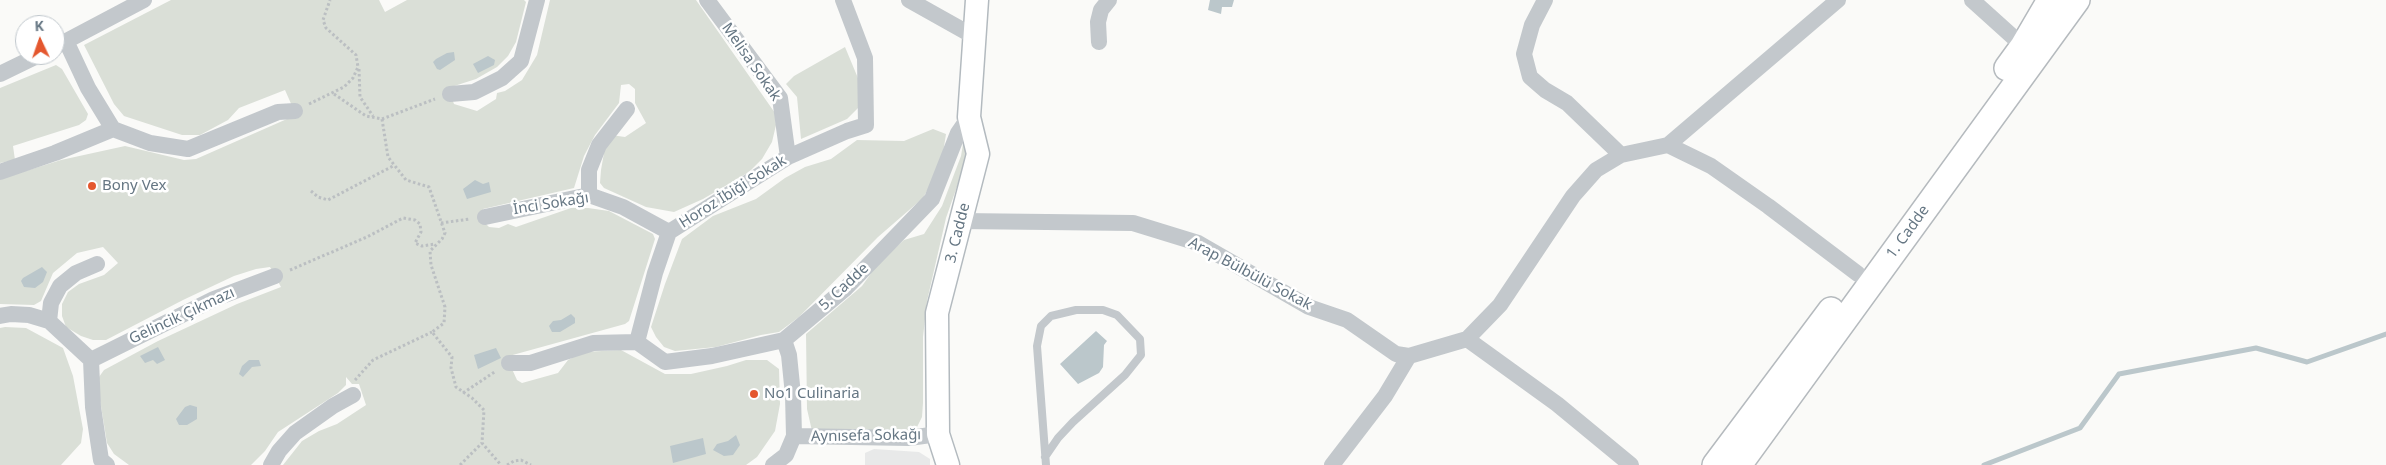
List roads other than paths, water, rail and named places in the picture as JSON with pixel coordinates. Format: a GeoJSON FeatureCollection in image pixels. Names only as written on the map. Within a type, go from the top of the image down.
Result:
{"type":"FeatureCollection","features":[{"type":"Feature","properties":{"kind":"main road","name":"1. Cadde"},"geometry":{"type":"LineString","coordinates":[[1715,465],[1858,274],[2023,46],[2050,0]]}},
{"type":"Feature","properties":{"kind":"main road","name":"1. Cadde"},"geometry":{"type":"LineString","coordinates":[[1739,465],[2077,0]]}},
{"type":"Feature","properties":{"kind":"main road","name":"3. Cadde"},"geometry":{"type":"LineString","coordinates":[[948,465],[938,434],[937,313],[978,154],[969,117],[975,37],[975,3]]}},
{"type":"Feature","properties":{"kind":"street"},"geometry":{"type":"LineString","coordinates":[[65,42],[144,0]]}},
{"type":"Feature","properties":{"kind":"street"},"geometry":{"type":"LineString","coordinates":[[450,94],[474,92],[502,78],[521,60],[537,0]]}},
{"type":"Feature","properties":{"kind":"street","name":"Melisa Sokak"},"geometry":{"type":"LineString","coordinates":[[707,0],[780,98],[788,157]]}},
{"type":"Feature","properties":{"kind":"street","name":"Horoz İbiği Sokak"},"geometry":{"type":"LineString","coordinates":[[637,342],[655,273],[669,232],[788,157],[847,131],[866,125],[864,58],[843,0]]}},
{"type":"Feature","properties":{"kind":"street"},"geometry":{"type":"LineString","coordinates":[[909,0],[964,33],[975,37]]}},
{"type":"Feature","properties":{"kind":"street"},"geometry":{"type":"LineString","coordinates":[[1099,42],[1100,10],[1108,0]]}},
{"type":"Feature","properties":{"kind":"street"},"geometry":{"type":"LineString","coordinates":[[1545,0],[1532,25],[1524,54],[1530,77],[1545,90],[1567,103],[1621,155]]}},
{"type":"Feature","properties":{"kind":"street"},"geometry":{"type":"LineString","coordinates":[[1332,465],[1386,396],[1409,356],[1468,339],[1500,305],[1573,196],[1596,170],[1621,155],[1668,145],[1838,0]]}},
{"type":"Feature","properties":{"kind":"street"},"geometry":{"type":"LineString","coordinates":[[1972,0],[2023,46]]}},
{"type":"Feature","properties":{"kind":"street"},"geometry":{"type":"LineString","coordinates":[[65,51],[113,129],[150,142],[188,149],[278,112],[295,111]]}},
{"type":"Feature","properties":{"kind":"street"},"geometry":{"type":"LineString","coordinates":[[0,74],[18,65]]}},
{"type":"Feature","properties":{"kind":"street"},"geometry":{"type":"LineString","coordinates":[[589,195],[589,170],[600,145],[627,109]]}},
{"type":"Feature","properties":{"kind":"street","name":"5. Cadde"},"geometry":{"type":"LineString","coordinates":[[784,340],[846,288],[932,199],[958,133],[969,117]]}},
{"type":"Feature","properties":{"kind":"street"},"geometry":{"type":"LineString","coordinates":[[0,172],[55,153],[113,129]]}},
{"type":"Feature","properties":{"kind":"street"},"geometry":{"type":"LineString","coordinates":[[1668,145],[1711,166],[1858,274]]}},
{"type":"Feature","properties":{"kind":"street","name":"İnci Sokağı"},"geometry":{"type":"LineString","coordinates":[[484,217],[589,195],[623,207],[669,232]]}},
{"type":"Feature","properties":{"kind":"street","name":"Arap Bülbülü Sokak"},"geometry":{"type":"LineString","coordinates":[[960,221],[1133,223],[1198,243],[1309,307],[1347,320],[1396,354],[1409,356]]}},
{"type":"Feature","properties":{"kind":"street"},"geometry":{"type":"LineString","coordinates":[[49,321],[51,303],[60,286],[76,273],[97,264]]}},
{"type":"Feature","properties":{"kind":"street","name":"Gelincik Çıkmazı"},"geometry":{"type":"LineString","coordinates":[[91,360],[214,299],[275,276]]}},
{"type":"Feature","properties":{"kind":"street"},"geometry":{"type":"LineString","coordinates":[[0,316],[11,314],[29,315],[49,321],[91,360],[93,407],[101,463]]}},
{"type":"Feature","properties":{"kind":"street"},"geometry":{"type":"LineString","coordinates":[[1468,339],[1557,404],[1631,465]]}},
{"type":"Feature","properties":{"kind":"street"},"geometry":{"type":"LineString","coordinates":[[509,363],[530,363],[593,343],[637,342],[665,362],[712,356],[784,340],[789,355],[794,436],[786,455],[773,465]]}},
{"type":"Feature","properties":{"kind":"street"},"geometry":{"type":"LineString","coordinates":[[271,465],[278,451],[295,433],[333,406],[353,395]]}},
{"type":"Feature","properties":{"kind":"street","name":"Aynısefa Sokağı"},"geometry":{"type":"LineString","coordinates":[[794,436],[909,438],[938,434]]}},
{"type":"Feature","properties":{"kind":"lane"},"geometry":{"type":"LineString","coordinates":[[1076,310],[1103,310],[1117,315],[1140,340],[1141,355],[1125,375],[1072,422],[1058,438],[1046,461],[1037,346],[1041,326],[1051,316],[1076,310]]}},
{"type":"Feature","properties":{"kind":"waterway"},"geometry":{"type":"LineString","coordinates":[[1984,465],[2080,428],[2119,374],[2256,348],[2307,362],[2386,334]]}},
{"type":"Feature","properties":{"kind":"place","name":"Bony Vex"},"geometry":{"type":"Point","coordinates":[92,186]}},
{"type":"Feature","properties":{"kind":"place","name":"No1 Culinaria"},"geometry":{"type":"Point","coordinates":[754,394]}}]}
